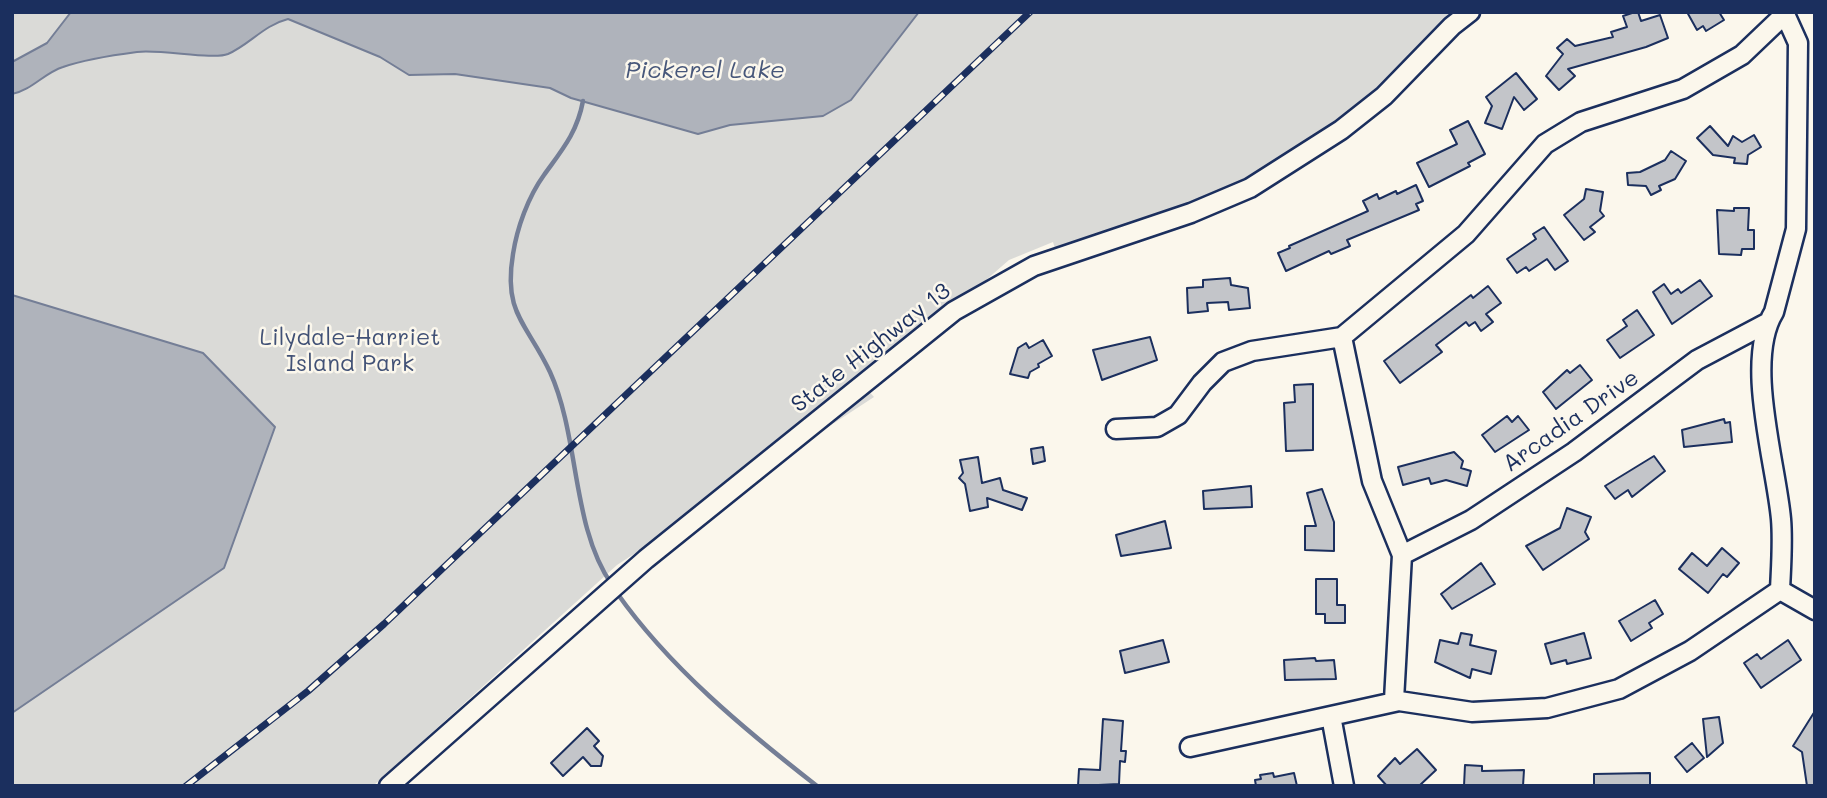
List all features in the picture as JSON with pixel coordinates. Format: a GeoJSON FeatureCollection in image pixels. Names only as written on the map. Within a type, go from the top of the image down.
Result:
{"type":"FeatureCollection","features":[{"type":"Feature","properties":{"kind":"street","name":"State Highway 13"},"geometry":{"type":"LineString","coordinates":[[389,786],[646,559],[954,311],[1034,266],[1191,212],[1250,188],[1341,130],[1384,96],[1452,26],[1470,12]]}},
{"type":"Feature","properties":{"kind":"street"},"geometry":{"type":"LineString","coordinates":[[1115,429],[1157,427],[1178,415],[1202,383],[1223,362],[1252,351],[1342,337],[1466,234],[1545,145],[1581,122],[1683,89],[1742,55],[1785,13],[1798,43],[1796,229],[1774,312],[1767,323],[1760,392],[1768,418],[1781,522],[1780,590]]}},
{"type":"Feature","properties":{"kind":"street","name":"Arcadia Drive"},"geometry":{"type":"LineString","coordinates":[[1402,555],[1471,520],[1574,452],[1697,360],[1767,323]]}},
{"type":"Feature","properties":{"kind":"street"},"geometry":{"type":"LineString","coordinates":[[1342,337],[1372,481],[1402,555],[1394,700],[1472,712],[1547,708],[1619,689],[1690,651],[1780,590]]}},
{"type":"Feature","properties":{"kind":"street"},"geometry":{"type":"LineString","coordinates":[[1780,590],[1815,610]]}},
{"type":"Feature","properties":{"kind":"street"},"geometry":{"type":"LineString","coordinates":[[1190,747],[1399,701]]}},
{"type":"Feature","properties":{"kind":"street"},"geometry":{"type":"LineString","coordinates":[[1331,716],[1344,786]]}},
{"type":"Feature","properties":{"kind":"green space","name":"Lilydale-Harriet Island Park"},"geometry":{"type":"Polygon","coordinates":[[[12,12],[1465,12],[1329,140],[1202,209],[1059,262],[1053,242],[1009,260],[864,386],[874,397],[617,565],[373,786],[12,786],[12,12]]]}},
{"type":"Feature","properties":{"kind":"water","name":"Pickerel Lake"},"geometry":{"type":"Polygon","coordinates":[[[71,12],[919,12],[851,100],[823,116],[730,125],[698,134],[571,98],[550,88],[455,74],[409,75],[380,57],[288,19],[221,56],[147,51],[100,58],[56,70],[26,89],[12,94],[12,62],[47,43],[71,12]]]}},
{"type":"Feature","properties":{"kind":"water"},"geometry":{"type":"Polygon","coordinates":[[[12,295],[203,353],[275,427],[224,568],[12,713],[12,295]]]}},
{"type":"Feature","properties":{"kind":"building"},"geometry":{"type":"Polygon","coordinates":[[[1638,12],[1641,21],[1660,15],[1668,38],[1568,69],[1575,76],[1559,90],[1546,76],[1563,54],[1557,48],[1567,39],[1575,46],[1613,37],[1611,32],[1627,27],[1623,16],[1638,12]]]}},
{"type":"Feature","properties":{"kind":"building"},"geometry":{"type":"Polygon","coordinates":[[[1687,12],[1719,12],[1724,20],[1706,31],[1703,26],[1697,30],[1687,12]]]}},
{"type":"Feature","properties":{"kind":"building"},"geometry":{"type":"Polygon","coordinates":[[[1516,73],[1537,99],[1524,110],[1514,97],[1502,129],[1485,123],[1492,106],[1486,97],[1516,73]]]}},
{"type":"Feature","properties":{"kind":"building"},"geometry":{"type":"Polygon","coordinates":[[[1468,121],[1485,154],[1468,163],[1470,166],[1429,187],[1417,163],[1457,144],[1450,130],[1468,121]]]}},
{"type":"Feature","properties":{"kind":"building"},"geometry":{"type":"Polygon","coordinates":[[[1710,126],[1728,146],[1733,136],[1742,142],[1754,135],[1761,147],[1748,155],[1747,164],[1734,163],[1735,158],[1713,155],[1697,138],[1710,126]]]}},
{"type":"Feature","properties":{"kind":"building"},"geometry":{"type":"Polygon","coordinates":[[[1671,151],[1686,161],[1675,179],[1659,186],[1661,190],[1651,195],[1646,186],[1628,185],[1627,173],[1640,172],[1665,160],[1671,151]]]}},
{"type":"Feature","properties":{"kind":"building"},"geometry":{"type":"Polygon","coordinates":[[[1416,185],[1423,201],[1416,204],[1419,210],[1347,240],[1350,246],[1331,254],[1329,251],[1286,271],[1278,253],[1368,211],[1363,201],[1377,194],[1379,199],[1416,185]]]}},
{"type":"Feature","properties":{"kind":"building"},"geometry":{"type":"Polygon","coordinates":[[[1586,189],[1603,192],[1600,211],[1604,216],[1590,227],[1595,232],[1584,240],[1564,215],[1584,199],[1586,189]]]}},
{"type":"Feature","properties":{"kind":"building"},"geometry":{"type":"Polygon","coordinates":[[[1734,208],[1749,208],[1748,230],[1754,230],[1754,249],[1742,249],[1741,255],[1719,254],[1717,210],[1734,211],[1734,208]]]}},
{"type":"Feature","properties":{"kind":"building"},"geometry":{"type":"Polygon","coordinates":[[[1544,227],[1568,261],[1555,270],[1547,259],[1529,271],[1526,267],[1517,273],[1507,259],[1536,239],[1533,234],[1544,227]]]}},
{"type":"Feature","properties":{"kind":"building"},"geometry":{"type":"Polygon","coordinates":[[[1230,278],[1231,285],[1248,288],[1250,308],[1229,310],[1228,302],[1207,303],[1208,311],[1188,313],[1187,288],[1203,287],[1203,280],[1230,278]]]}},
{"type":"Feature","properties":{"kind":"building"},"geometry":{"type":"Polygon","coordinates":[[[1700,280],[1712,296],[1672,324],[1653,292],[1664,284],[1671,294],[1678,289],[1681,293],[1700,280]]]}},
{"type":"Feature","properties":{"kind":"building"},"geometry":{"type":"Polygon","coordinates":[[[1488,286],[1501,303],[1486,314],[1493,322],[1481,331],[1475,322],[1469,326],[1466,322],[1436,345],[1442,352],[1400,383],[1384,361],[1471,295],[1473,298],[1488,286]]]}},
{"type":"Feature","properties":{"kind":"building"},"geometry":{"type":"Polygon","coordinates":[[[1637,310],[1654,335],[1620,358],[1607,340],[1627,326],[1623,320],[1637,310]]]}},
{"type":"Feature","properties":{"kind":"building"},"geometry":{"type":"Polygon","coordinates":[[[1150,337],[1157,360],[1102,380],[1093,350],[1150,337]]]}},
{"type":"Feature","properties":{"kind":"building"},"geometry":{"type":"Polygon","coordinates":[[[1043,340],[1052,356],[1038,364],[1039,367],[1030,372],[1028,378],[1010,374],[1018,348],[1026,343],[1029,348],[1043,340]]]}},
{"type":"Feature","properties":{"kind":"building"},"geometry":{"type":"Polygon","coordinates":[[[1580,365],[1592,380],[1556,409],[1543,392],[1567,370],[1570,373],[1580,365]]]}},
{"type":"Feature","properties":{"kind":"building"},"geometry":{"type":"Polygon","coordinates":[[[1313,384],[1313,450],[1286,451],[1284,403],[1295,402],[1294,385],[1313,384]]]}},
{"type":"Feature","properties":{"kind":"building"},"geometry":{"type":"Polygon","coordinates":[[[1507,416],[1512,422],[1518,416],[1529,430],[1495,452],[1482,435],[1507,416]]]}},
{"type":"Feature","properties":{"kind":"building"},"geometry":{"type":"Polygon","coordinates":[[[1724,419],[1725,423],[1730,422],[1732,442],[1684,447],[1682,430],[1724,419]]]}},
{"type":"Feature","properties":{"kind":"building"},"geometry":{"type":"Polygon","coordinates":[[[1043,447],[1045,461],[1033,464],[1031,449],[1043,447]]]}},
{"type":"Feature","properties":{"kind":"building"},"geometry":{"type":"Polygon","coordinates":[[[1454,452],[1463,461],[1461,468],[1471,471],[1467,486],[1446,480],[1431,484],[1429,478],[1403,485],[1398,467],[1454,452]]]}},
{"type":"Feature","properties":{"kind":"building"},"geometry":{"type":"Polygon","coordinates":[[[1654,456],[1665,471],[1632,497],[1628,490],[1615,499],[1605,486],[1654,456]]]}},
{"type":"Feature","properties":{"kind":"building"},"geometry":{"type":"Polygon","coordinates":[[[978,457],[982,483],[1000,478],[1003,490],[1027,498],[1022,510],[987,498],[988,507],[970,511],[965,484],[959,478],[963,473],[960,460],[978,457]]]}},
{"type":"Feature","properties":{"kind":"building"},"geometry":{"type":"Polygon","coordinates":[[[1251,486],[1252,507],[1204,509],[1203,491],[1251,486]]]}},
{"type":"Feature","properties":{"kind":"building"},"geometry":{"type":"Polygon","coordinates":[[[1322,489],[1334,522],[1334,551],[1305,550],[1305,526],[1316,526],[1307,493],[1322,489]]]}},
{"type":"Feature","properties":{"kind":"building"},"geometry":{"type":"Polygon","coordinates":[[[1567,508],[1591,517],[1585,532],[1589,539],[1543,570],[1526,546],[1560,528],[1567,508]]]}},
{"type":"Feature","properties":{"kind":"building"},"geometry":{"type":"Polygon","coordinates":[[[1165,521],[1171,548],[1121,556],[1116,535],[1165,521]]]}},
{"type":"Feature","properties":{"kind":"building"},"geometry":{"type":"Polygon","coordinates":[[[1722,548],[1739,563],[1727,577],[1723,574],[1708,593],[1679,569],[1692,553],[1707,566],[1722,548]]]}},
{"type":"Feature","properties":{"kind":"building"},"geometry":{"type":"Polygon","coordinates":[[[1481,563],[1495,584],[1452,609],[1441,594],[1481,563]]]}},
{"type":"Feature","properties":{"kind":"building"},"geometry":{"type":"Polygon","coordinates":[[[1316,579],[1337,579],[1337,605],[1345,605],[1345,623],[1325,623],[1325,614],[1316,614],[1316,579]]]}},
{"type":"Feature","properties":{"kind":"building"},"geometry":{"type":"Polygon","coordinates":[[[1655,600],[1663,614],[1649,623],[1652,628],[1631,641],[1619,621],[1655,600]]]}},
{"type":"Feature","properties":{"kind":"building"},"geometry":{"type":"Polygon","coordinates":[[[1461,633],[1472,635],[1470,645],[1496,651],[1491,674],[1472,669],[1470,678],[1435,662],[1440,640],[1458,644],[1461,633]]]}},
{"type":"Feature","properties":{"kind":"building"},"geometry":{"type":"Polygon","coordinates":[[[1584,633],[1591,658],[1567,664],[1566,660],[1551,664],[1545,644],[1584,633]]]}},
{"type":"Feature","properties":{"kind":"building"},"geometry":{"type":"Polygon","coordinates":[[[1163,640],[1169,662],[1125,673],[1120,651],[1163,640]]]}},
{"type":"Feature","properties":{"kind":"building"},"geometry":{"type":"Polygon","coordinates":[[[1788,640],[1801,660],[1761,688],[1744,663],[1757,654],[1761,659],[1788,640]]]}},
{"type":"Feature","properties":{"kind":"building"},"geometry":{"type":"Polygon","coordinates":[[[1315,658],[1316,661],[1334,660],[1336,679],[1285,680],[1284,660],[1315,658]]]}},
{"type":"Feature","properties":{"kind":"building"},"geometry":{"type":"Polygon","coordinates":[[[1815,711],[1815,786],[1807,786],[1802,752],[1793,746],[1815,711]]]}},
{"type":"Feature","properties":{"kind":"building"},"geometry":{"type":"Polygon","coordinates":[[[1719,717],[1723,743],[1707,757],[1703,719],[1719,717]]]}},
{"type":"Feature","properties":{"kind":"building"},"geometry":{"type":"Polygon","coordinates":[[[1103,719],[1123,721],[1121,751],[1126,751],[1125,762],[1120,761],[1119,784],[1078,786],[1079,769],[1100,770],[1103,719]]]}},
{"type":"Feature","properties":{"kind":"building"},"geometry":{"type":"Polygon","coordinates":[[[587,728],[599,741],[594,746],[603,756],[601,766],[591,766],[583,757],[563,776],[551,763],[587,728]]]}},
{"type":"Feature","properties":{"kind":"building"},"geometry":{"type":"Polygon","coordinates":[[[1692,743],[1704,758],[1687,772],[1675,757],[1692,743]]]}},
{"type":"Feature","properties":{"kind":"building"},"geometry":{"type":"Polygon","coordinates":[[[1417,749],[1436,770],[1419,786],[1387,786],[1378,776],[1395,758],[1400,764],[1417,749]]]}},
{"type":"Feature","properties":{"kind":"building"},"geometry":{"type":"Polygon","coordinates":[[[1465,765],[1482,766],[1482,771],[1524,770],[1523,786],[1464,786],[1465,765]]]}},
{"type":"Feature","properties":{"kind":"building"},"geometry":{"type":"Polygon","coordinates":[[[1273,773],[1274,777],[1294,773],[1297,786],[1256,786],[1255,780],[1261,779],[1260,775],[1273,773]]]}},
{"type":"Feature","properties":{"kind":"building"},"geometry":{"type":"Polygon","coordinates":[[[1650,773],[1650,786],[1594,786],[1594,774],[1650,773]]]}},
{"type":"Feature","properties":{"kind":"waterway"},"geometry":{"type":"LineString","coordinates":[[583,101],[573,132],[538,184],[524,213],[513,254],[511,291],[519,317],[550,372],[560,398],[589,536],[612,585]]}},
{"type":"Feature","properties":{"kind":"waterway"},"geometry":{"type":"LineString","coordinates":[[617,593],[684,672],[736,720],[817,786]]}},
{"type":"Feature","properties":{"kind":"railway"},"geometry":{"type":"LineString","coordinates":[[186,786],[308,691],[384,624],[1030,12]]}}]}
